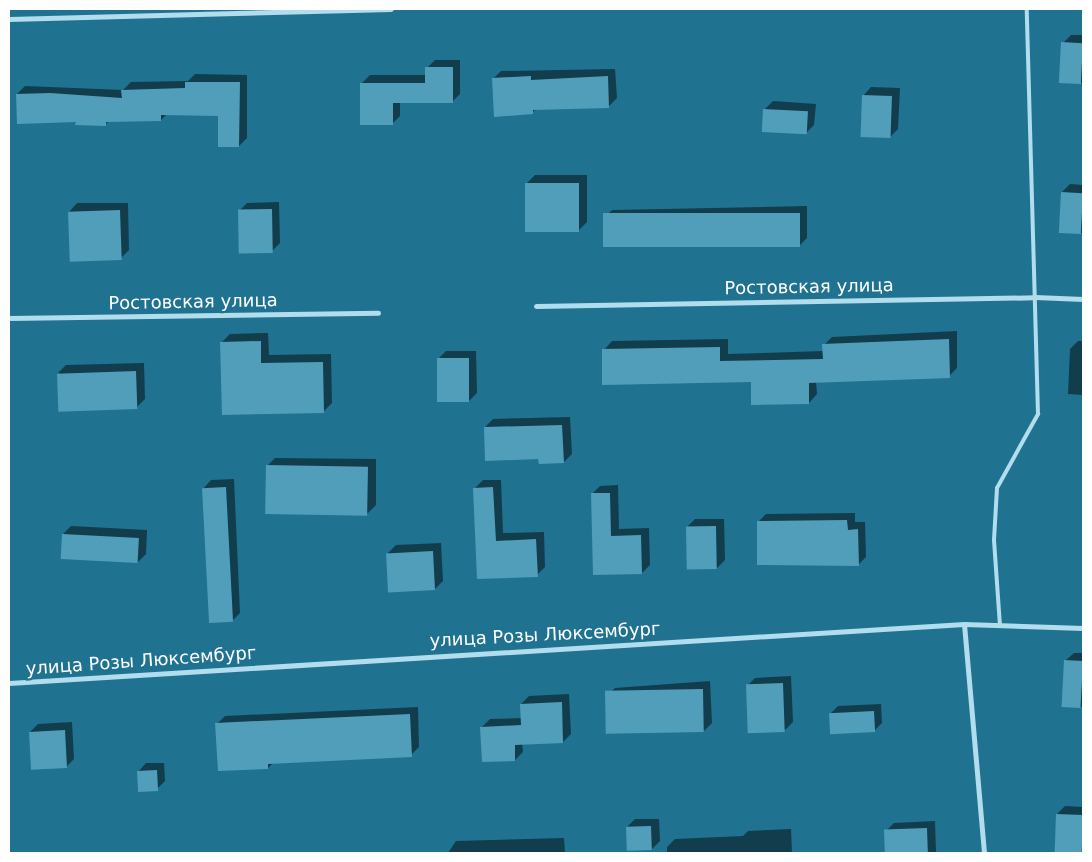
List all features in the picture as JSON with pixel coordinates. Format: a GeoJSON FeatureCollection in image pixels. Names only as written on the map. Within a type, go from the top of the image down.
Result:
{"type":"FeatureCollection","features":[{"type":"Feature","properties":{"kind":"street"},"geometry":{"type":"LineString","coordinates":[[9,19],[391,9]]}},
{"type":"Feature","properties":{"kind":"street","name":"Ростовская улица"},"geometry":{"type":"LineString","coordinates":[[536,306],[1035,297],[1083,299]]}},
{"type":"Feature","properties":{"kind":"street","name":"Ростовская улица"},"geometry":{"type":"LineString","coordinates":[[9,318],[378,313]]}},
{"type":"Feature","properties":{"kind":"street"},"geometry":{"type":"LineString","coordinates":[[964,624],[984,853]]}},
{"type":"Feature","properties":{"kind":"street","name":"улица Розы Люксембург"},"geometry":{"type":"LineString","coordinates":[[9,683],[964,624],[1083,628]]}},
{"type":"Feature","properties":{"kind":"lane"},"geometry":{"type":"LineString","coordinates":[[1000,626],[994,540],[997,488],[1038,414],[1028,9]]}},
{"type":"Feature","properties":{"kind":"building"},"geometry":{"type":"Polygon","coordinates":[[[1061,42],[1083,43],[1081,84],[1059,83],[1061,42]]]}},
{"type":"Feature","properties":{"kind":"building"},"geometry":{"type":"Polygon","coordinates":[[[425,67],[453,67],[453,103],[393,103],[393,125],[360,125],[360,83],[425,83],[425,67]]]}},
{"type":"Feature","properties":{"kind":"building"},"geometry":{"type":"Polygon","coordinates":[[[531,76],[531,80],[608,76],[609,108],[533,110],[533,114],[494,117],[492,78],[531,76]]]}},
{"type":"Feature","properties":{"kind":"building"},"geometry":{"type":"Polygon","coordinates":[[[185,82],[240,82],[239,147],[218,147],[218,116],[161,115],[161,121],[106,122],[106,126],[75,125],[76,122],[17,124],[16,94],[50,93],[122,98],[121,90],[185,88],[185,82]]]}},
{"type":"Feature","properties":{"kind":"building"},"geometry":{"type":"Polygon","coordinates":[[[862,95],[892,96],[891,138],[861,137],[862,95]]]}},
{"type":"Feature","properties":{"kind":"building"},"geometry":{"type":"Polygon","coordinates":[[[763,109],[808,111],[807,134],[762,132],[763,109]]]}},
{"type":"Feature","properties":{"kind":"building"},"geometry":{"type":"Polygon","coordinates":[[[525,183],[579,183],[579,232],[525,232],[525,183]]]}},
{"type":"Feature","properties":{"kind":"building"},"geometry":{"type":"Polygon","coordinates":[[[1061,192],[1083,193],[1081,234],[1059,233],[1061,192]]]}},
{"type":"Feature","properties":{"kind":"building"},"geometry":{"type":"Polygon","coordinates":[[[272,209],[273,253],[239,254],[238,210],[272,209]]]}},
{"type":"Feature","properties":{"kind":"building"},"geometry":{"type":"Polygon","coordinates":[[[120,210],[122,260],[70,262],[68,212],[120,210]]]}},
{"type":"Feature","properties":{"kind":"building"},"geometry":{"type":"Polygon","coordinates":[[[603,213],[800,213],[800,247],[603,247],[603,213]]]}},
{"type":"Feature","properties":{"kind":"building"},"geometry":{"type":"Polygon","coordinates":[[[949,339],[950,378],[809,383],[809,404],[751,405],[751,382],[602,385],[602,349],[720,347],[720,361],[823,359],[822,344],[949,339]]]}},
{"type":"Feature","properties":{"kind":"building"},"geometry":{"type":"Polygon","coordinates":[[[261,341],[261,363],[323,362],[324,413],[222,415],[220,342],[261,341]]]}},
{"type":"Feature","properties":{"kind":"building"},"geometry":{"type":"Polygon","coordinates":[[[437,358],[469,358],[469,402],[437,402],[437,358]]]}},
{"type":"Feature","properties":{"kind":"building"},"geometry":{"type":"Polygon","coordinates":[[[136,371],[137,409],[58,412],[57,374],[136,371]]]}},
{"type":"Feature","properties":{"kind":"building"},"geometry":{"type":"Polygon","coordinates":[[[562,425],[564,463],[539,464],[538,459],[485,461],[484,427],[562,425]]]}},
{"type":"Feature","properties":{"kind":"building"},"geometry":{"type":"Polygon","coordinates":[[[266,465],[368,467],[367,516],[265,514],[266,465]]]}},
{"type":"Feature","properties":{"kind":"building"},"geometry":{"type":"Polygon","coordinates":[[[226,487],[233,622],[209,623],[202,488],[226,487]]]}},
{"type":"Feature","properties":{"kind":"building"},"geometry":{"type":"Polygon","coordinates":[[[493,487],[496,541],[536,539],[538,577],[477,579],[473,488],[493,487]]]}},
{"type":"Feature","properties":{"kind":"building"},"geometry":{"type":"Polygon","coordinates":[[[591,493],[610,493],[611,536],[641,535],[642,574],[593,575],[591,493]]]}},
{"type":"Feature","properties":{"kind":"building"},"geometry":{"type":"Polygon","coordinates":[[[847,520],[848,530],[858,529],[859,566],[757,565],[757,521],[847,520]]]}},
{"type":"Feature","properties":{"kind":"building"},"geometry":{"type":"Polygon","coordinates":[[[716,526],[717,569],[687,570],[686,527],[716,526]]]}},
{"type":"Feature","properties":{"kind":"building"},"geometry":{"type":"Polygon","coordinates":[[[62,534],[139,538],[138,563],[61,559],[62,534]]]}},
{"type":"Feature","properties":{"kind":"building"},"geometry":{"type":"Polygon","coordinates":[[[433,551],[435,590],[388,592],[386,553],[433,551]]]}},
{"type":"Feature","properties":{"kind":"building"},"geometry":{"type":"Polygon","coordinates":[[[1064,660],[1083,661],[1081,708],[1062,707],[1064,660]]]}},
{"type":"Feature","properties":{"kind":"building"},"geometry":{"type":"Polygon","coordinates":[[[783,683],[785,732],[748,733],[746,684],[783,683]]]}},
{"type":"Feature","properties":{"kind":"building"},"geometry":{"type":"Polygon","coordinates":[[[703,689],[704,732],[606,734],[605,691],[703,689]]]}},
{"type":"Feature","properties":{"kind":"building"},"geometry":{"type":"Polygon","coordinates":[[[562,702],[563,743],[515,745],[515,761],[482,762],[480,727],[521,725],[520,704],[562,702]]]}},
{"type":"Feature","properties":{"kind":"building"},"geometry":{"type":"Polygon","coordinates":[[[874,711],[875,732],[830,734],[829,713],[874,711]]]}},
{"type":"Feature","properties":{"kind":"building"},"geometry":{"type":"Polygon","coordinates":[[[410,714],[412,757],[268,764],[268,769],[218,771],[215,723],[410,714]]]}},
{"type":"Feature","properties":{"kind":"building"},"geometry":{"type":"Polygon","coordinates":[[[65,730],[67,768],[31,770],[29,732],[65,730]]]}},
{"type":"Feature","properties":{"kind":"building"},"geometry":{"type":"Polygon","coordinates":[[[157,770],[158,791],[138,792],[137,771],[157,770]]]}},
{"type":"Feature","properties":{"kind":"building"},"geometry":{"type":"Polygon","coordinates":[[[1056,814],[1083,815],[1082,853],[1055,853],[1056,814]]]}},
{"type":"Feature","properties":{"kind":"building"},"geometry":{"type":"Polygon","coordinates":[[[651,826],[652,850],[627,851],[626,827],[651,826]]]}},
{"type":"Feature","properties":{"kind":"building"},"geometry":{"type":"Polygon","coordinates":[[[927,828],[928,853],[885,853],[884,830],[927,828]]]}}]}
